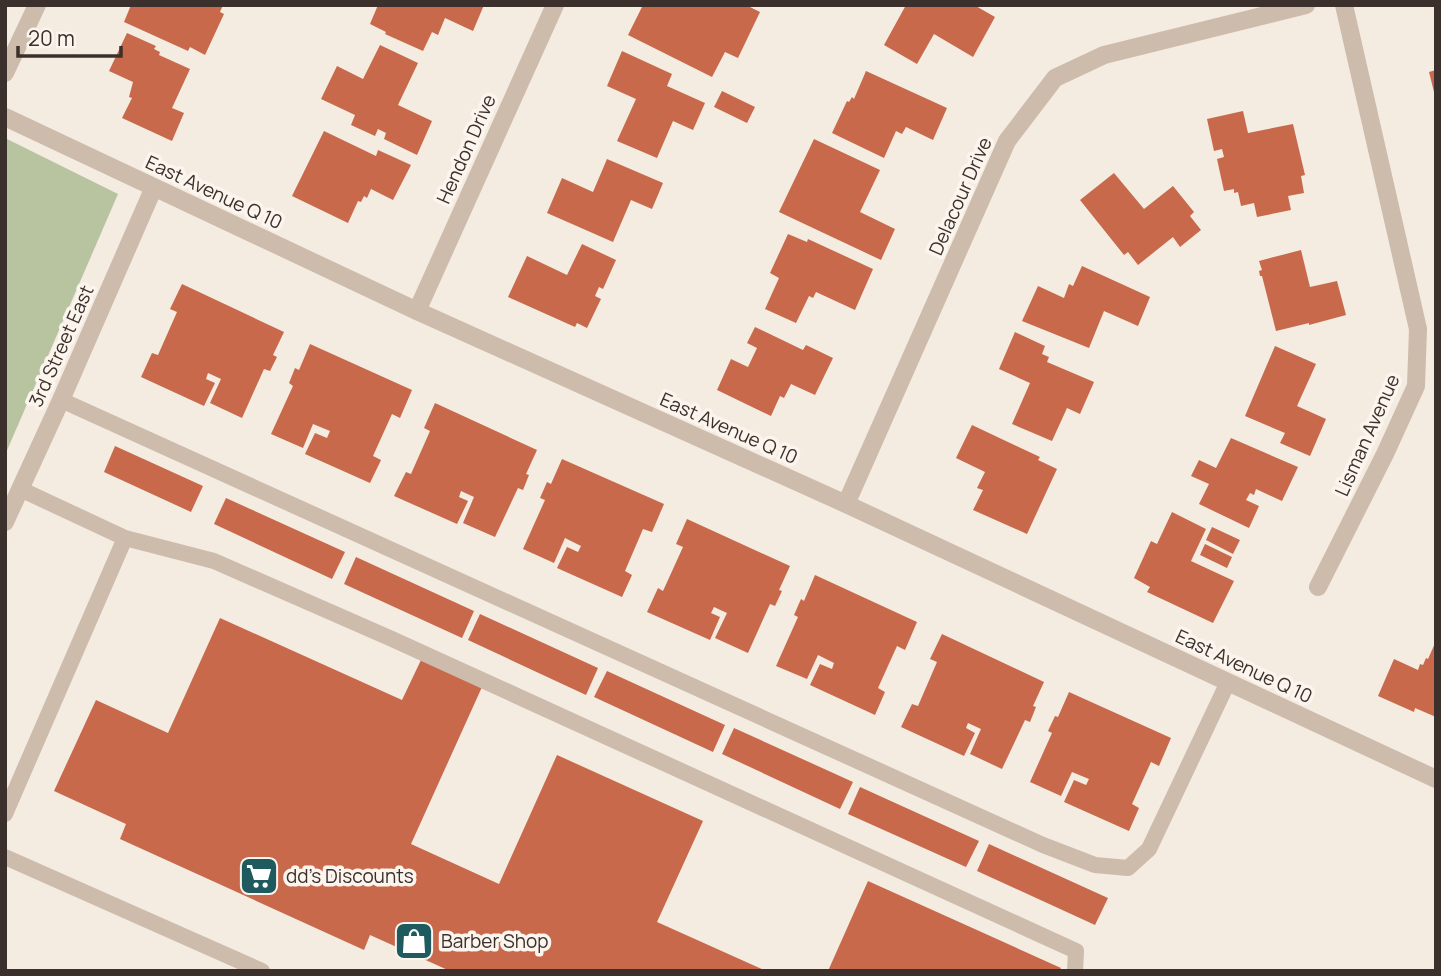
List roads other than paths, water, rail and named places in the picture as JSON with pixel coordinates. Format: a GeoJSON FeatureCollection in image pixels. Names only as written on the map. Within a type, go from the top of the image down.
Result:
{"type":"FeatureCollection","features":[{"type":"Feature","properties":{"kind":"street"},"geometry":{"type":"LineString","coordinates":[[5,73],[37,5]]}},
{"type":"Feature","properties":{"kind":"street","name":"Hendon Drive"},"geometry":{"type":"LineString","coordinates":[[417,311],[555,5]]}},
{"type":"Feature","properties":{"kind":"street","name":"Delacour Drive"},"geometry":{"type":"LineString","coordinates":[[846,504],[1007,141],[1055,78],[1104,55],[1306,5]]}},
{"type":"Feature","properties":{"kind":"street","name":"Lisman Avenue"},"geometry":{"type":"LineString","coordinates":[[1318,587],[1416,386],[1418,329],[1344,5]]}},
{"type":"Feature","properties":{"kind":"street","name":"East Avenue Q 10"},"geometry":{"type":"LineString","coordinates":[[5,117],[417,311],[846,504],[1436,779]]}},
{"type":"Feature","properties":{"kind":"street","name":"3rd Street East"},"geometry":{"type":"LineString","coordinates":[[5,522],[154,187]]}},
{"type":"Feature","properties":{"kind":"lane"},"geometry":{"type":"LineString","coordinates":[[61,400],[1043,845],[1095,865],[1128,868],[1149,849],[1228,682]]}},
{"type":"Feature","properties":{"kind":"lane"},"geometry":{"type":"LineString","coordinates":[[20,489],[125,538],[214,561],[392,639],[1076,951],[1075,971]]}},
{"type":"Feature","properties":{"kind":"lane"},"geometry":{"type":"LineString","coordinates":[[5,814],[125,538]]}},
{"type":"Feature","properties":{"kind":"lane"},"geometry":{"type":"LineString","coordinates":[[5,857],[262,971]]}},
{"type":"Feature","properties":{"kind":"place","name":"dd's Discounts"},"geometry":{"type":"Point","coordinates":[259,876]}},
{"type":"Feature","properties":{"kind":"place","name":"Barber Shop"},"geometry":{"type":"Point","coordinates":[414,941]}}]}
